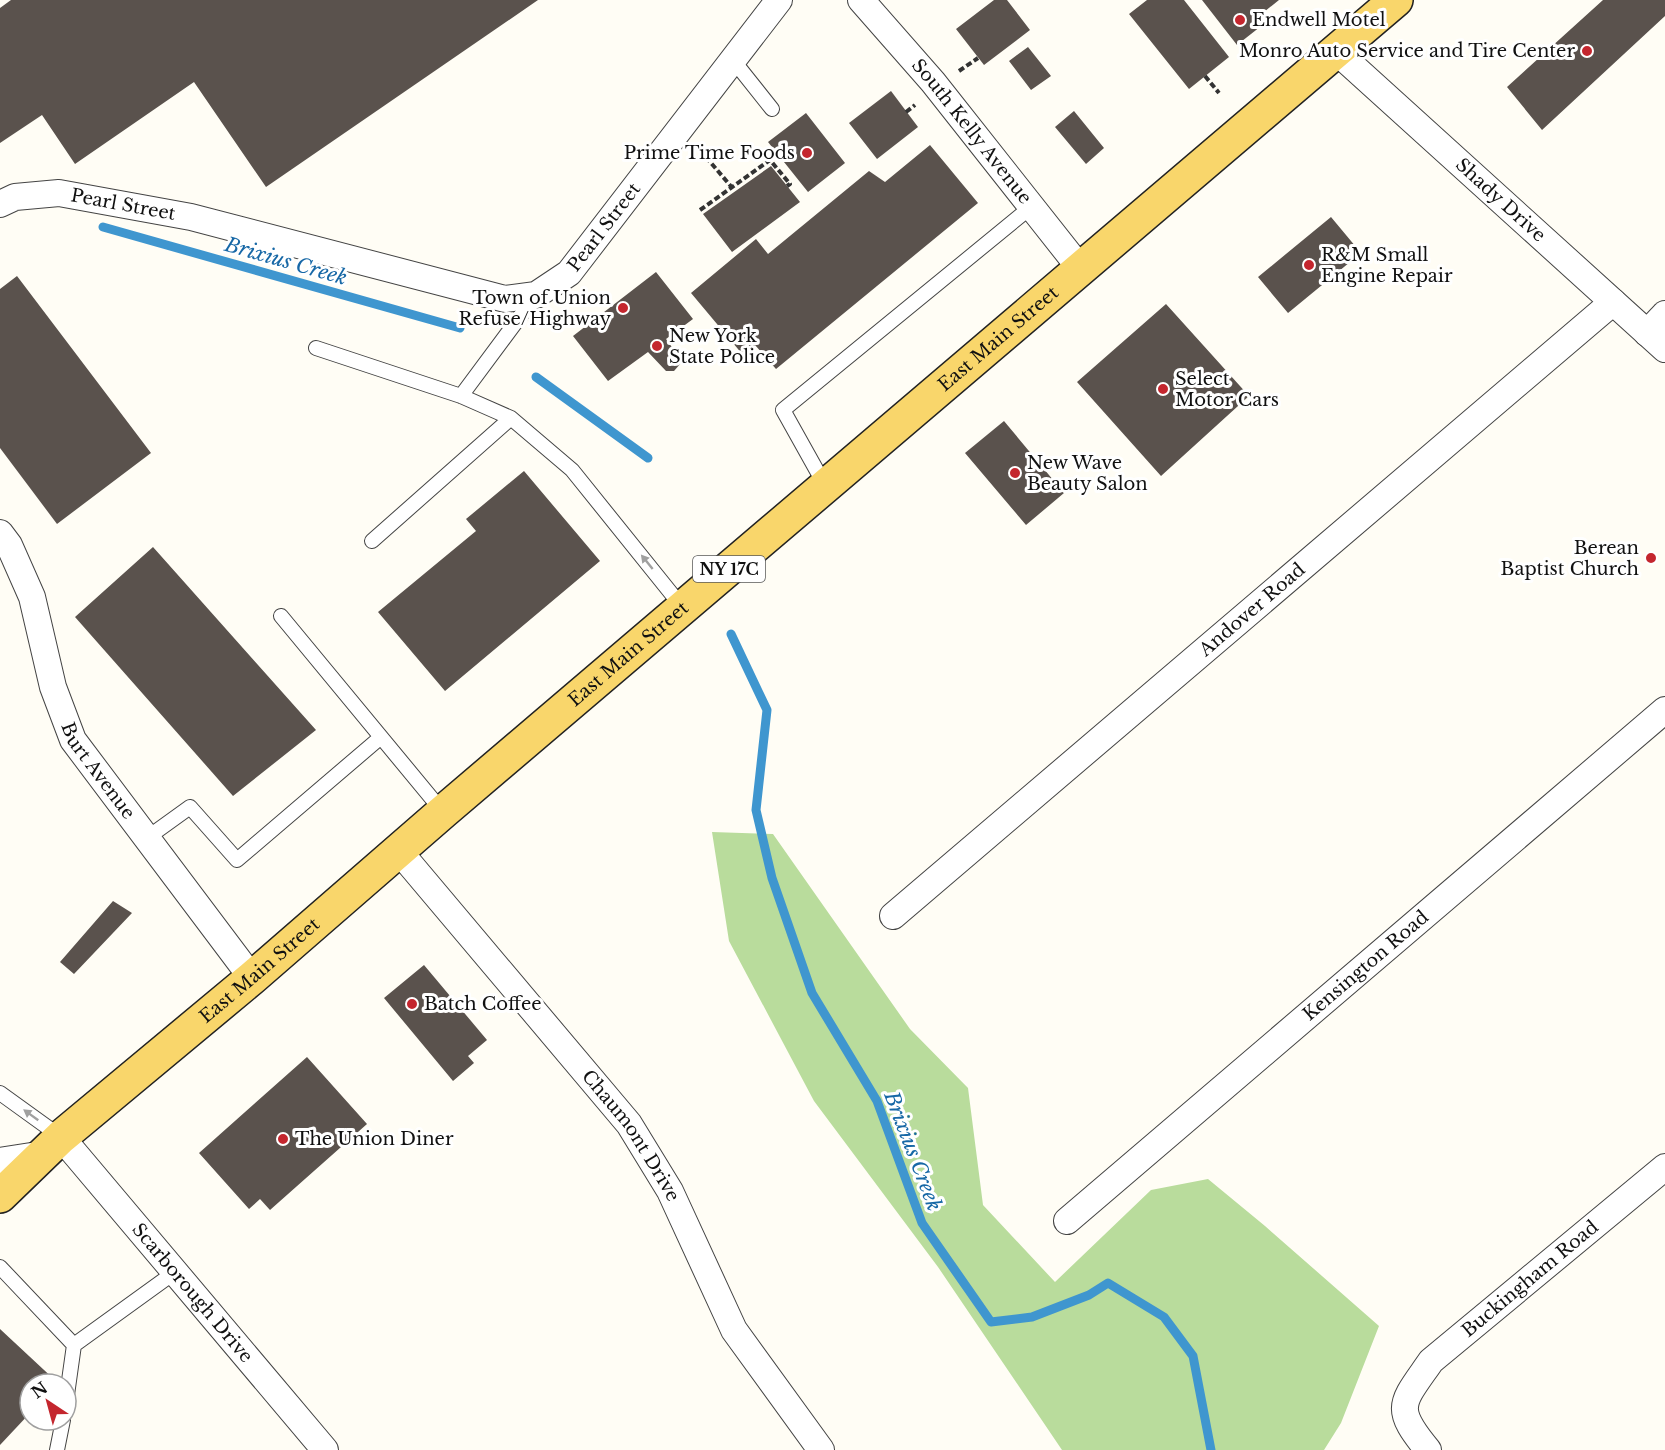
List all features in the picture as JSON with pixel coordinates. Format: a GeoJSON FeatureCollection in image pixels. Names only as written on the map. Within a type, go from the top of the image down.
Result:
{"type":"FeatureCollection","features":[{"type":"Feature","properties":{"kind":"main road","name":"East Main Street"},"geometry":{"type":"LineString","coordinates":[[0,1196],[49,1148],[252,978],[398,850],[1396,0]]}},
{"type":"Feature","properties":{"kind":"street","name":"Pearl Street"},"geometry":{"type":"LineString","coordinates":[[0,204],[15,197],[59,193],[191,217],[505,299],[536,295],[569,273],[779,0]]}},
{"type":"Feature","properties":{"kind":"street","name":"South Kelly Avenue"},"geometry":{"type":"LineString","coordinates":[[861,0],[933,81],[1080,268]]}},
{"type":"Feature","properties":{"kind":"street","name":"Shady Drive"},"geometry":{"type":"LineString","coordinates":[[1336,51],[1656,341]]}},
{"type":"Feature","properties":{"kind":"street","name":"Andover Road"},"geometry":{"type":"LineString","coordinates":[[893,916],[1613,302]]}},
{"type":"Feature","properties":{"kind":"street"},"geometry":{"type":"LineString","coordinates":[[1656,341],[1665,314]]}},
{"type":"Feature","properties":{"kind":"street","name":"Burt Avenue"},"geometry":{"type":"LineString","coordinates":[[0,533],[9,545],[32,597],[53,687],[73,740],[252,978]]}},
{"type":"Feature","properties":{"kind":"street","name":"Kensington Road"},"geometry":{"type":"LineString","coordinates":[[1067,1221],[1665,710]]}},
{"type":"Feature","properties":{"kind":"street","name":"Chaumont Drive"},"geometry":{"type":"LineString","coordinates":[[398,850],[629,1124],[670,1191],[734,1330],[821,1450]]}},
{"type":"Feature","properties":{"kind":"street"},"geometry":{"type":"LineString","coordinates":[[0,1164],[49,1148]]}},
{"type":"Feature","properties":{"kind":"street","name":"Scarborough Drive"},"geometry":{"type":"LineString","coordinates":[[49,1148],[174,1272],[325,1450]]}},
{"type":"Feature","properties":{"kind":"street","name":"Buckingham Road"},"geometry":{"type":"LineString","coordinates":[[1428,1450],[1404,1416],[1405,1397],[1431,1361],[1665,1167]]}},
{"type":"Feature","properties":{"kind":"lane"},"geometry":{"type":"LineString","coordinates":[[733,60],[772,109]]}},
{"type":"Feature","properties":{"kind":"lane"},"geometry":{"type":"LineString","coordinates":[[826,487],[783,410],[1031,207]]}},
{"type":"Feature","properties":{"kind":"lane"},"geometry":{"type":"LineString","coordinates":[[461,396],[536,295]]}},
{"type":"Feature","properties":{"kind":"lane"},"geometry":{"type":"LineString","coordinates":[[316,348],[461,396],[511,418],[573,470],[683,608]]}},
{"type":"Feature","properties":{"kind":"lane"},"geometry":{"type":"LineString","coordinates":[[372,541],[511,418]]}},
{"type":"Feature","properties":{"kind":"lane"},"geometry":{"type":"LineString","coordinates":[[281,616],[443,812]]}},
{"type":"Feature","properties":{"kind":"lane"},"geometry":{"type":"LineString","coordinates":[[147,838],[190,807],[237,860],[381,736]]}},
{"type":"Feature","properties":{"kind":"lane"},"geometry":{"type":"LineString","coordinates":[[0,1093],[49,1148]]}},
{"type":"Feature","properties":{"kind":"lane"},"geometry":{"type":"LineString","coordinates":[[1,1271],[74,1345]]}},
{"type":"Feature","properties":{"kind":"lane"},"geometry":{"type":"LineString","coordinates":[[70,1372],[74,1345],[174,1272]]}},
{"type":"Feature","properties":{"kind":"lane"},"geometry":{"type":"LineString","coordinates":[[57,1450],[61,1432]]}},
{"type":"Feature","properties":{"kind":"path"},"geometry":{"type":"LineString","coordinates":[[1205,76],[1219,93]]}},
{"type":"Feature","properties":{"kind":"path"},"geometry":{"type":"LineString","coordinates":[[681,128],[734,189]]}},
{"type":"Feature","properties":{"kind":"path"},"geometry":{"type":"LineString","coordinates":[[700,210],[734,189],[770,160],[790,184],[787,186]]}},
{"type":"Feature","properties":{"kind":"green space"},"geometry":{"type":"Polygon","coordinates":[[[712,832],[773,834],[910,1029],[968,1088],[983,1205],[1055,1282],[1151,1190],[1208,1179],[1379,1326],[1341,1423],[1324,1450],[1062,1450],[938,1267],[814,1101],[729,941],[712,832]]]}},
{"type":"Feature","properties":{"kind":"building"},"geometry":{"type":"Polygon","coordinates":[[[11,0],[538,0],[266,187],[194,82],[75,164],[42,115],[0,143],[0,8],[11,0]]]}},
{"type":"Feature","properties":{"kind":"building"},"geometry":{"type":"Polygon","coordinates":[[[994,0],[1007,0],[1030,30],[984,65],[956,29],[994,0]]]}},
{"type":"Feature","properties":{"kind":"building"},"geometry":{"type":"Polygon","coordinates":[[[1147,0],[1184,0],[1229,57],[1189,89],[1129,14],[1147,0]]]}},
{"type":"Feature","properties":{"kind":"building","name":"Endwell Motel"},"geometry":{"type":"Polygon","coordinates":[[[1202,0],[1279,0],[1259,16],[1265,23],[1237,45],[1202,0]]]}},
{"type":"Feature","properties":{"kind":"building","name":"Monro Auto Service and Tire Center"},"geometry":{"type":"Polygon","coordinates":[[[1603,0],[1665,0],[1665,16],[1542,130],[1507,87],[1603,0]]]}},
{"type":"Feature","properties":{"kind":"building"},"geometry":{"type":"Polygon","coordinates":[[[1028,47],[1051,76],[1031,90],[1009,61],[1028,47]]]}},
{"type":"Feature","properties":{"kind":"building"},"geometry":{"type":"Polygon","coordinates":[[[891,91],[918,127],[877,159],[849,123],[891,91]]]}},
{"type":"Feature","properties":{"kind":"building"},"geometry":{"type":"Polygon","coordinates":[[[1074,111],[1104,148],[1086,164],[1055,127],[1074,111]]]}},
{"type":"Feature","properties":{"kind":"building","name":"Prime Time Foods"},"geometry":{"type":"Polygon","coordinates":[[[806,113],[845,163],[808,192],[768,142],[806,113]]]}},
{"type":"Feature","properties":{"kind":"building"},"geometry":{"type":"Polygon","coordinates":[[[930,145],[978,203],[776,369],[755,345],[743,355],[691,293],[756,239],[768,254],[869,171],[885,182],[930,145]]]}},
{"type":"Feature","properties":{"kind":"building"},"geometry":{"type":"Polygon","coordinates":[[[771,166],[800,202],[732,252],[703,214],[771,166]]]}},
{"type":"Feature","properties":{"kind":"building","name":"R&M Small Engine Repair"},"geometry":{"type":"Polygon","coordinates":[[[1331,217],[1361,253],[1288,313],[1258,277],[1331,217]]]}},
{"type":"Feature","properties":{"kind":"building"},"geometry":{"type":"Polygon","coordinates":[[[656,272],[693,319],[666,339],[681,363],[674,371],[666,371],[648,352],[608,381],[573,336],[656,272]]]}},
{"type":"Feature","properties":{"kind":"building"},"geometry":{"type":"Polygon","coordinates":[[[17,276],[151,453],[57,524],[0,448],[0,289],[17,276]]]}},
{"type":"Feature","properties":{"kind":"building","name":"Select Motor Cars"},"geometry":{"type":"Polygon","coordinates":[[[1166,304],[1249,396],[1161,476],[1077,382],[1166,304]]]}},
{"type":"Feature","properties":{"kind":"building","name":"New Wave Beauty Salon"},"geometry":{"type":"Polygon","coordinates":[[[1004,421],[1064,493],[1026,525],[965,453],[1004,421]]]}},
{"type":"Feature","properties":{"kind":"building"},"geometry":{"type":"Polygon","coordinates":[[[524,471],[600,561],[445,691],[378,612],[476,531],[466,519],[524,471]]]}},
{"type":"Feature","properties":{"kind":"building"},"geometry":{"type":"Polygon","coordinates":[[[153,547],[316,730],[233,796],[75,617],[153,547]]]}},
{"type":"Feature","properties":{"kind":"building"},"geometry":{"type":"Polygon","coordinates":[[[113,901],[132,913],[74,974],[60,962],[113,901]]]}},
{"type":"Feature","properties":{"kind":"building"},"geometry":{"type":"Polygon","coordinates":[[[424,965],[487,1040],[468,1056],[474,1063],[453,1081],[384,998],[424,965]]]}},
{"type":"Feature","properties":{"kind":"building","name":"The Union Diner"},"geometry":{"type":"Polygon","coordinates":[[[307,1057],[367,1124],[270,1210],[260,1199],[249,1209],[199,1153],[307,1057]]]}},
{"type":"Feature","properties":{"kind":"building"},"geometry":{"type":"Polygon","coordinates":[[[0,1329],[46,1372],[18,1372],[18,1426],[0,1445],[0,1329]]]}},
{"type":"Feature","properties":{"kind":"waterway","name":"Brixius Creek"},"geometry":{"type":"LineString","coordinates":[[103,227],[460,328]]}},
{"type":"Feature","properties":{"kind":"waterway","name":"Brixius Creek"},"geometry":{"type":"LineString","coordinates":[[536,377],[648,458]]}},
{"type":"Feature","properties":{"kind":"waterway","name":"Brixius Creek"},"geometry":{"type":"LineString","coordinates":[[731,634],[767,710],[756,810],[772,878],[812,993],[877,1101],[922,1223],[991,1322],[1032,1317],[1089,1295],[1108,1283],[1164,1317],[1193,1356],[1211,1450]]}},
{"type":"Feature","properties":{"kind":"place","name":"Endwell Motel"},"geometry":{"type":"Point","coordinates":[1240,20]}},
{"type":"Feature","properties":{"kind":"place","name":"Monro Auto Service and Tire Center"},"geometry":{"type":"Point","coordinates":[1587,51]}},
{"type":"Feature","properties":{"kind":"place","name":"Prime Time Foods"},"geometry":{"type":"Point","coordinates":[807,153]}},
{"type":"Feature","properties":{"kind":"place","name":"R&M Small Engine Repair"},"geometry":{"type":"Point","coordinates":[1309,265]}},
{"type":"Feature","properties":{"kind":"place","name":"Town of Union Refuse/Highway"},"geometry":{"type":"Point","coordinates":[623,308]}},
{"type":"Feature","properties":{"kind":"place","name":"New York State Police"},"geometry":{"type":"Point","coordinates":[657,346]}},
{"type":"Feature","properties":{"kind":"place","name":"Select Motor Cars"},"geometry":{"type":"Point","coordinates":[1163,389]}},
{"type":"Feature","properties":{"kind":"place","name":"New Wave Beauty Salon"},"geometry":{"type":"Point","coordinates":[1015,473]}},
{"type":"Feature","properties":{"kind":"place","name":"Berean Baptist Church"},"geometry":{"type":"Point","coordinates":[1651,558]}},
{"type":"Feature","properties":{"kind":"place","name":"Batch Coffee"},"geometry":{"type":"Point","coordinates":[412,1004]}},
{"type":"Feature","properties":{"kind":"place","name":"The Union Diner"},"geometry":{"type":"Point","coordinates":[283,1139]}}]}
